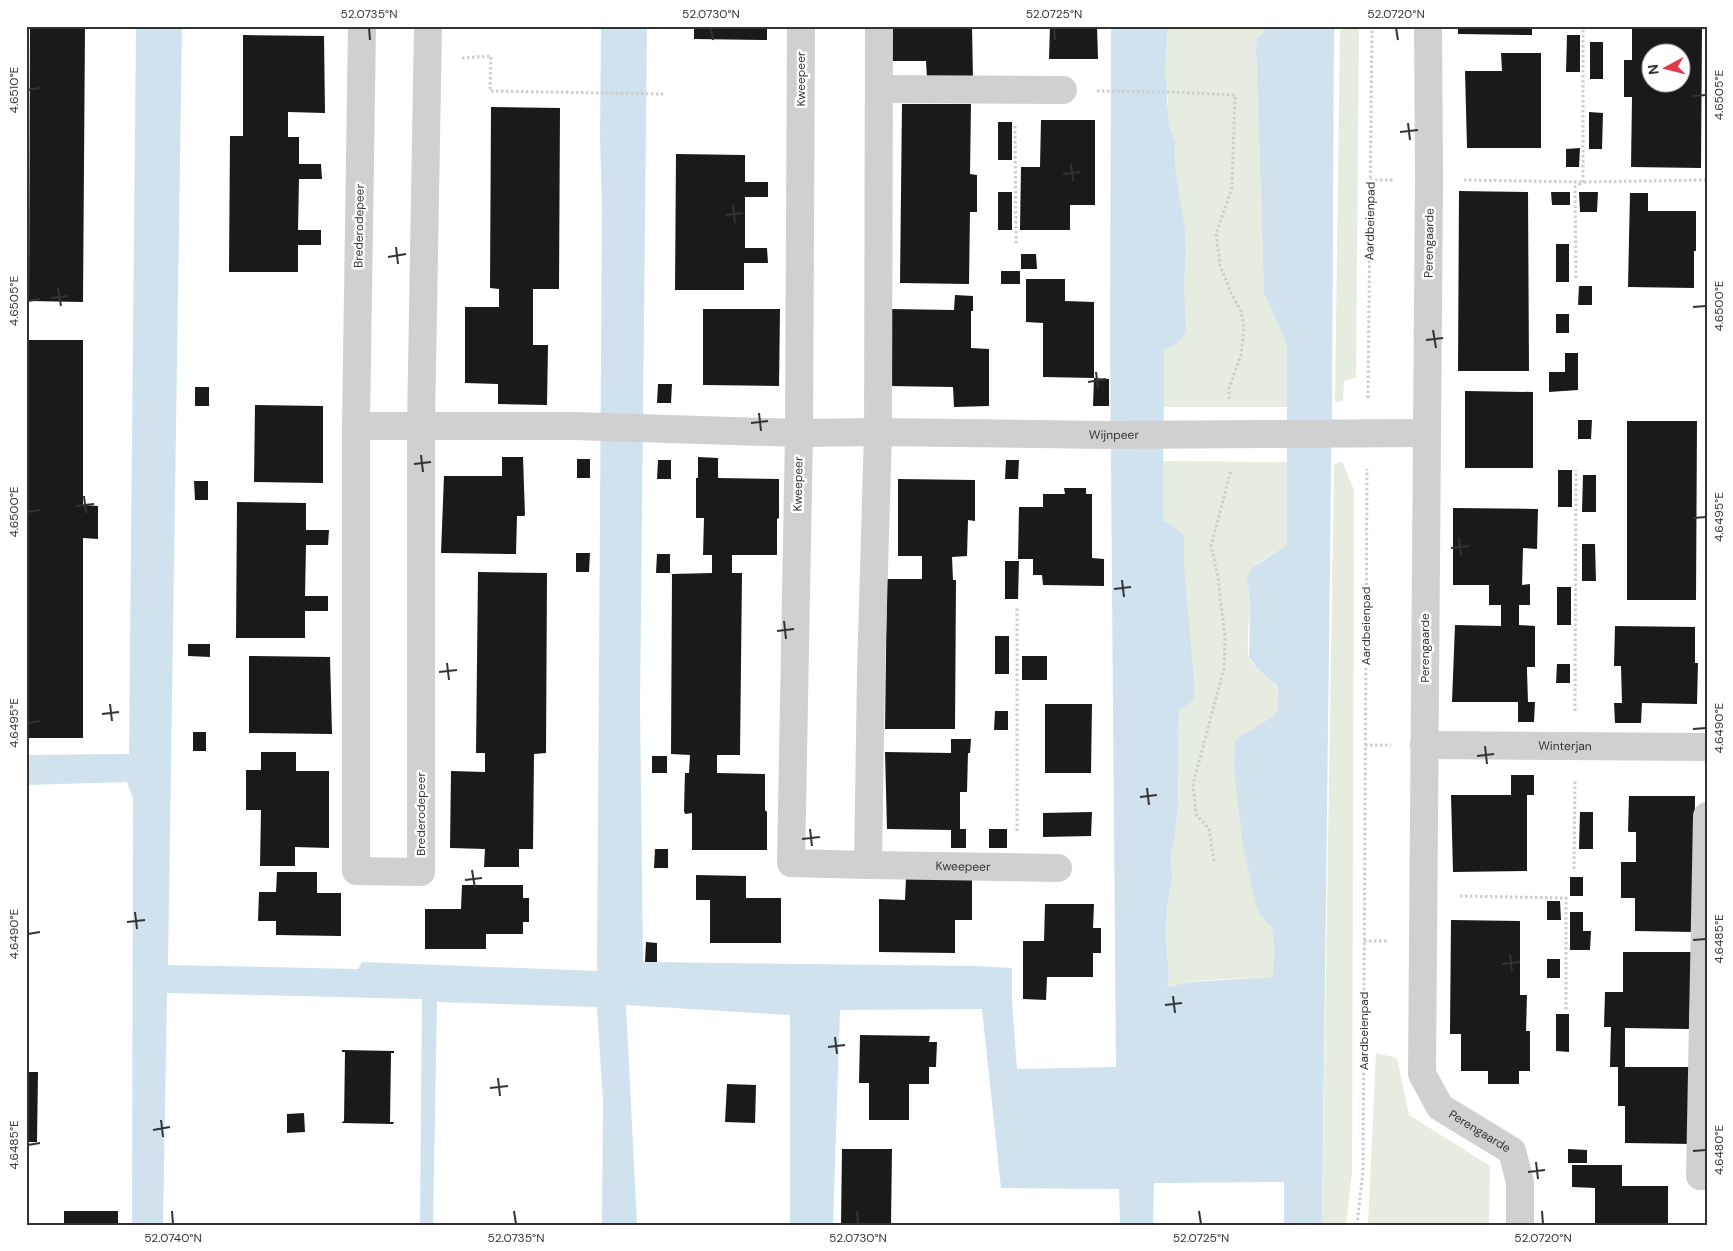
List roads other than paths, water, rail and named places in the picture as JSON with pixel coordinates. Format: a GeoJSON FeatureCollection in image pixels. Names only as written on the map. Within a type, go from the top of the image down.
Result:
{"type":"FeatureCollection","features":[{"type":"Feature","properties":{"kind":"street","name":"Brederodepeer"},"geometry":{"type":"LineString","coordinates":[[362,26],[356,426],[356,871],[420,872],[421,426],[428,26]]}},
{"type":"Feature","properties":{"kind":"street","name":"Kweepeer"},"geometry":{"type":"LineString","coordinates":[[801,26],[800,433],[791,863],[1058,868]]}},
{"type":"Feature","properties":{"kind":"street"},"geometry":{"type":"LineString","coordinates":[[868,865],[878,432],[879,26]]}},
{"type":"Feature","properties":{"kind":"street","name":"Perengaarde"},"geometry":{"type":"LineString","coordinates":[[1428,26],[1429,179],[1422,1074],[1440,1107],[1512,1151],[1520,1182],[1520,1225]]}},
{"type":"Feature","properties":{"kind":"street"},"geometry":{"type":"LineString","coordinates":[[879,89],[1063,90]]}},
{"type":"Feature","properties":{"kind":"street"},"geometry":{"type":"LineString","coordinates":[[356,426],[654,427],[800,433]]}},
{"type":"Feature","properties":{"kind":"street","name":"Wijnpeer"},"geometry":{"type":"LineString","coordinates":[[800,433],[878,432],[1106,435],[1426,433]]}},
{"type":"Feature","properties":{"kind":"street","name":"Winterjan"},"geometry":{"type":"LineString","coordinates":[[1424,745],[1707,747]]}},
{"type":"Feature","properties":{"kind":"street"},"geometry":{"type":"LineString","coordinates":[[1707,816],[1700,1176],[1707,1176]]}},
{"type":"Feature","properties":{"kind":"water"},"geometry":{"type":"Polygon","coordinates":[[[136,26],[182,26],[168,965],[358,969],[362,962],[597,971],[602,206],[600,138],[601,26],[647,26],[640,705],[643,962],[1012,968],[1012,1001],[1017,1069],[1116,1067],[1110,349],[1111,26],[1168,26],[1165,76],[1169,125],[1175,141],[1176,173],[1185,228],[1184,290],[1186,332],[1179,343],[1164,350],[1163,520],[1182,533],[1184,539],[1184,566],[1194,700],[1179,710],[1178,809],[1171,856],[1172,880],[1167,907],[1166,940],[1169,977],[1167,985],[1271,977],[1273,975],[1274,945],[1272,928],[1257,910],[1243,847],[1234,769],[1236,739],[1272,717],[1278,710],[1278,691],[1276,685],[1257,669],[1249,657],[1250,601],[1247,577],[1252,568],[1287,545],[1287,345],[1264,293],[1256,48],[1257,38],[1269,26],[1334,26],[1332,400],[1322,1225],[1284,1225],[1284,1182],[1154,1183],[1153,1225],[1120,1225],[1119,1189],[1001,1188],[982,1009],[840,1010],[833,1225],[790,1225],[790,1015],[626,1005],[637,1225],[602,1225],[603,1101],[597,1007],[437,1002],[433,1225],[420,1225],[422,999],[167,993],[163,1225],[132,1225],[133,798],[127,782],[26,785],[26,755],[129,754],[136,26]]]}}]}
